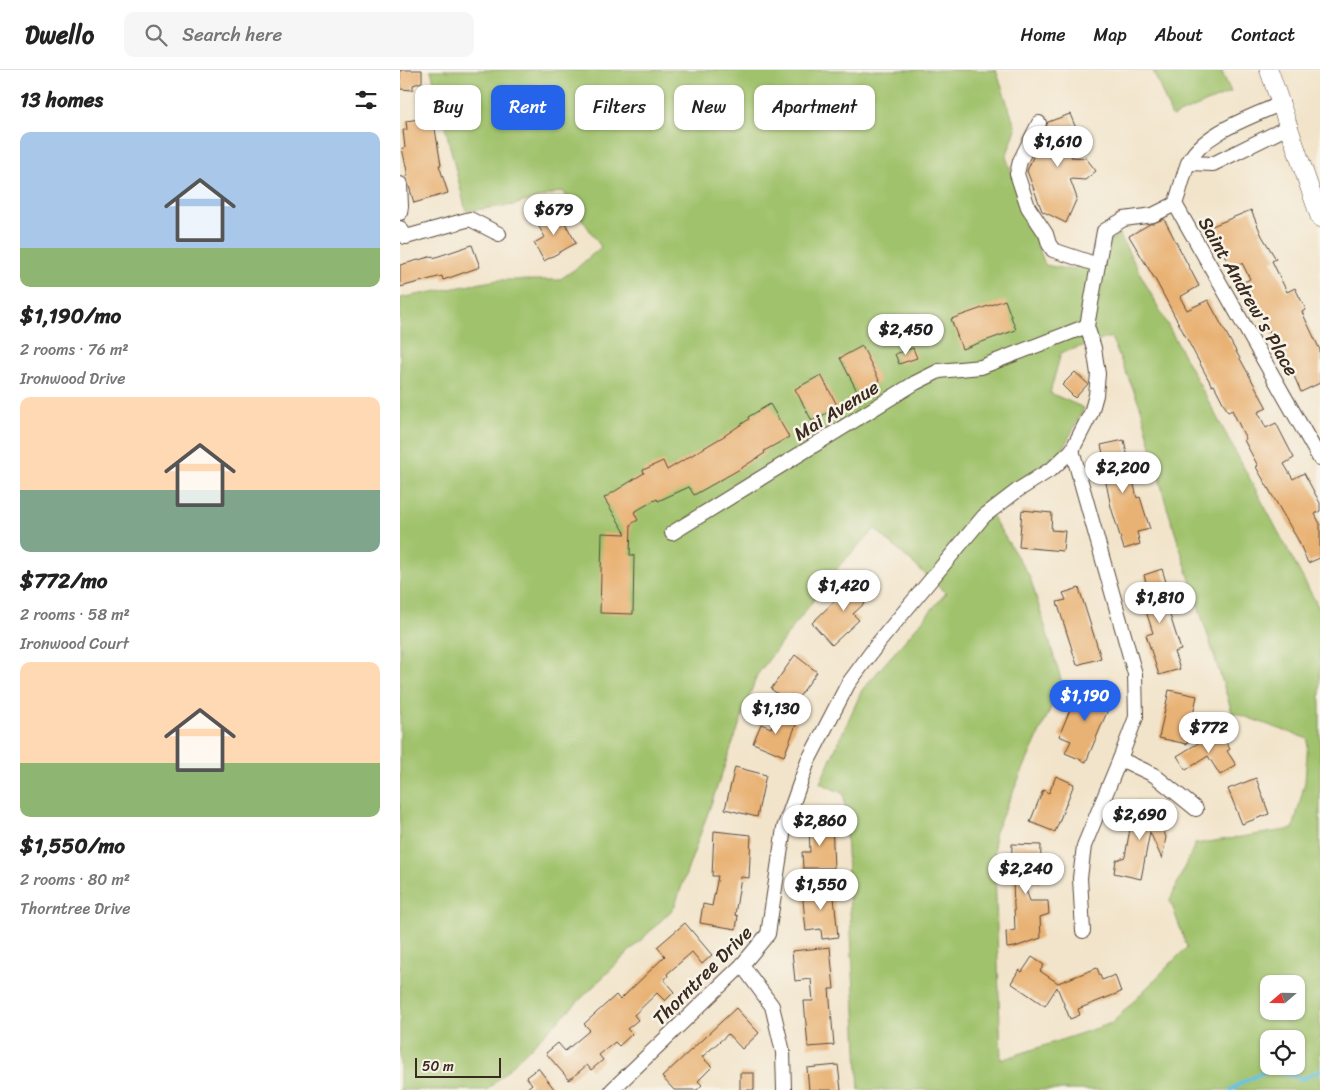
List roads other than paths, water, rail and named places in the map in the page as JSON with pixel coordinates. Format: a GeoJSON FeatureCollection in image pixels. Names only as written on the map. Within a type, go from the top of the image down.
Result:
{"type":"FeatureCollection","features":[{"type":"Feature","properties":{"kind":"main road"},"geometry":{"type":"LineString","coordinates":[[1269,70],[1315,187],[1320,218]]}},
{"type":"Feature","properties":{"kind":"street"},"geometry":{"type":"LineString","coordinates":[[1175,204],[1189,163],[1201,145],[1220,132],[1282,104]]}},
{"type":"Feature","properties":{"kind":"street"},"geometry":{"type":"LineString","coordinates":[[1039,123],[1020,161],[1017,174],[1028,207],[1046,234],[1053,250],[1098,265]]}},
{"type":"Feature","properties":{"kind":"street"},"geometry":{"type":"LineString","coordinates":[[1189,163],[1213,164],[1290,126]]}},
{"type":"Feature","properties":{"kind":"street"},"geometry":{"type":"LineString","coordinates":[[400,184],[400,213]]}},
{"type":"Feature","properties":{"kind":"street","name":"Thorntree Drive"},"geometry":{"type":"LineString","coordinates":[[612,1090],[742,965],[768,934],[784,828],[808,761],[848,684],[879,642],[984,516],[1018,490],[1053,468],[1072,450],[1091,413],[1096,395],[1098,374],[1094,348],[1087,326],[1104,231],[1124,219],[1153,215],[1175,204]]}},
{"type":"Feature","properties":{"kind":"street","name":"Saint Andrew's Place"},"geometry":{"type":"LineString","coordinates":[[1175,204],[1320,459]]}},
{"type":"Feature","properties":{"kind":"street"},"geometry":{"type":"LineString","coordinates":[[400,228],[406,237],[470,219],[499,234]]}},
{"type":"Feature","properties":{"kind":"street","name":"Mai Avenue"},"geometry":{"type":"LineString","coordinates":[[672,533],[939,371],[981,367],[1087,326]]}},
{"type":"Feature","properties":{"kind":"street"},"geometry":{"type":"LineString","coordinates":[[1072,450],[1136,674],[1136,716],[1084,846],[1080,878],[1083,931]]}},
{"type":"Feature","properties":{"kind":"street"},"geometry":{"type":"LineString","coordinates":[[1120,759],[1154,775],[1196,808]]}},
{"type":"Feature","properties":{"kind":"street"},"geometry":{"type":"LineString","coordinates":[[742,965],[772,1006],[783,1052],[784,1090]]}},
{"type":"Feature","properties":{"kind":"waterway"},"geometry":{"type":"LineString","coordinates":[[1231,1090],[1241,1083],[1271,1069],[1303,1079],[1320,1070]]}}]}
